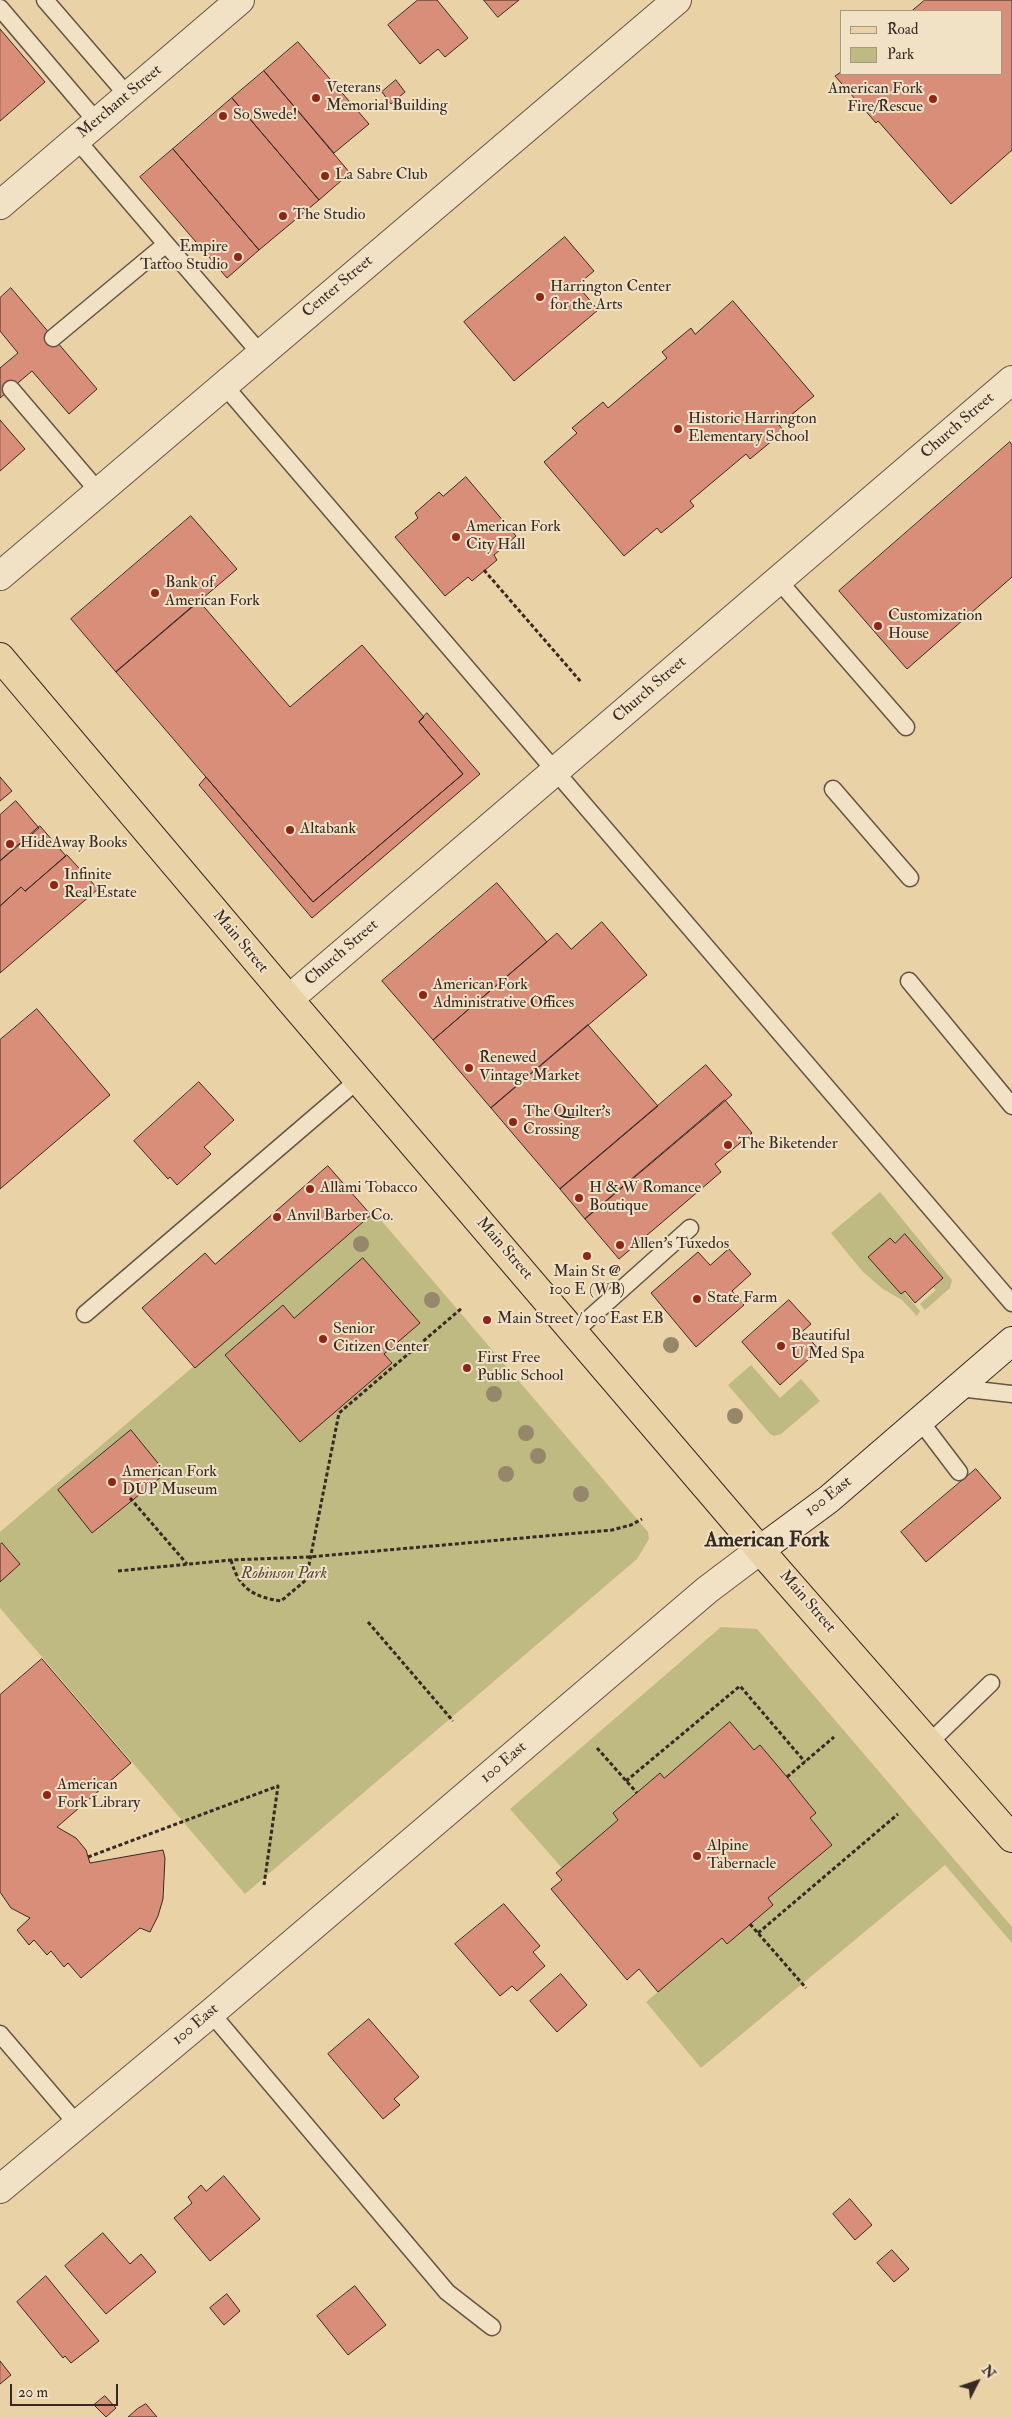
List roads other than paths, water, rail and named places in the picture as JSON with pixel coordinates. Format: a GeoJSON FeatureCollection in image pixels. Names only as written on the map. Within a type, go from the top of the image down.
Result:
{"type":"FeatureCollection","features":[{"type":"Feature","properties":{"kind":"main road","name":"Main Street"},"geometry":{"type":"LineString","coordinates":[[0,657],[289,999],[760,1550],[930,1742],[1012,1838]]}},
{"type":"Feature","properties":{"kind":"street","name":"Merchant Street"},"geometry":{"type":"LineString","coordinates":[[0,205],[240,0]]}},
{"type":"Feature","properties":{"kind":"street","name":"Center Street"},"geometry":{"type":"LineString","coordinates":[[0,576],[223,384],[677,0]]}},
{"type":"Feature","properties":{"kind":"street","name":"Church Street"},"geometry":{"type":"LineString","coordinates":[[289,999],[778,580],[1010,386]]}},
{"type":"Feature","properties":{"kind":"street","name":"100 East"},"geometry":{"type":"LineString","coordinates":[[0,2189],[211,2013],[707,1590],[828,1500],[921,1422],[1012,1341]]}},
{"type":"Feature","properties":{"kind":"lane"},"geometry":{"type":"LineString","coordinates":[[45,0],[128,96]]}},
{"type":"Feature","properties":{"kind":"lane"},"geometry":{"type":"LineString","coordinates":[[0,8],[97,122]]}},
{"type":"Feature","properties":{"kind":"lane"},"geometry":{"type":"LineString","coordinates":[[76,139],[260,353]]}},
{"type":"Feature","properties":{"kind":"lane"},"geometry":{"type":"LineString","coordinates":[[53,338],[166,244]]}},
{"type":"Feature","properties":{"kind":"lane"},"geometry":{"type":"LineString","coordinates":[[223,384],[554,772],[1012,1303]]}},
{"type":"Feature","properties":{"kind":"lane"},"geometry":{"type":"LineString","coordinates":[[11,389],[98,491]]}},
{"type":"Feature","properties":{"kind":"lane"},"geometry":{"type":"LineString","coordinates":[[778,580],[906,727]]}},
{"type":"Feature","properties":{"kind":"lane"},"geometry":{"type":"LineString","coordinates":[[833,789],[910,878]]}},
{"type":"Feature","properties":{"kind":"lane"},"geometry":{"type":"LineString","coordinates":[[909,981],[1012,1106]]}},
{"type":"Feature","properties":{"kind":"lane"},"geometry":{"type":"LineString","coordinates":[[85,1314],[358,1080]]}},
{"type":"Feature","properties":{"kind":"lane"},"geometry":{"type":"LineString","coordinates":[[574,1332],[690,1228]]}},
{"type":"Feature","properties":{"kind":"lane"},"geometry":{"type":"LineString","coordinates":[[959,1388],[1012,1394]]}},
{"type":"Feature","properties":{"kind":"lane"},"geometry":{"type":"LineString","coordinates":[[921,1422],[959,1472]]}},
{"type":"Feature","properties":{"kind":"lane"},"geometry":{"type":"LineString","coordinates":[[930,1742],[991,1683]]}},
{"type":"Feature","properties":{"kind":"lane"},"geometry":{"type":"LineString","coordinates":[[211,2013],[447,2292],[492,2327]]}},
{"type":"Feature","properties":{"kind":"lane"},"geometry":{"type":"LineString","coordinates":[[0,2034],[77,2124]]}},
{"type":"Feature","properties":{"kind":"place","name":"Veterans Memorial Building"},"geometry":{"type":"Point","coordinates":[316,98]}},
{"type":"Feature","properties":{"kind":"place","name":"American Fork Fire/Rescue"},"geometry":{"type":"Point","coordinates":[933,99]}},
{"type":"Feature","properties":{"kind":"place","name":"So Swede!"},"geometry":{"type":"Point","coordinates":[223,116]}},
{"type":"Feature","properties":{"kind":"place","name":"La Sabre Club"},"geometry":{"type":"Point","coordinates":[325,176]}},
{"type":"Feature","properties":{"kind":"place","name":"The Studio"},"geometry":{"type":"Point","coordinates":[283,216]}},
{"type":"Feature","properties":{"kind":"place","name":"Empire Tattoo Studio"},"geometry":{"type":"Point","coordinates":[238,257]}},
{"type":"Feature","properties":{"kind":"place","name":"Harrington Center for the Arts"},"geometry":{"type":"Point","coordinates":[540,297]}},
{"type":"Feature","properties":{"kind":"place","name":"Historic Harrington Elementary School"},"geometry":{"type":"Point","coordinates":[678,429]}},
{"type":"Feature","properties":{"kind":"place","name":"American Fork City Hall"},"geometry":{"type":"Point","coordinates":[456,537]}},
{"type":"Feature","properties":{"kind":"place","name":"Bank of American Fork"},"geometry":{"type":"Point","coordinates":[155,593]}},
{"type":"Feature","properties":{"kind":"place","name":"Customization House"},"geometry":{"type":"Point","coordinates":[878,626]}},
{"type":"Feature","properties":{"kind":"place","name":"Altabank"},"geometry":{"type":"Point","coordinates":[290,830]}},
{"type":"Feature","properties":{"kind":"place","name":"HideAway Books"},"geometry":{"type":"Point","coordinates":[10,844]}},
{"type":"Feature","properties":{"kind":"place","name":"Infinite Real Estate"},"geometry":{"type":"Point","coordinates":[54,885]}},
{"type":"Feature","properties":{"kind":"place","name":"American Fork Administrative Offices"},"geometry":{"type":"Point","coordinates":[423,995]}},
{"type":"Feature","properties":{"kind":"place","name":"Renewed Vintage Market"},"geometry":{"type":"Point","coordinates":[469,1068]}},
{"type":"Feature","properties":{"kind":"place","name":"The Quilter’s Crossing"},"geometry":{"type":"Point","coordinates":[513,1122]}},
{"type":"Feature","properties":{"kind":"place","name":"The Biketender"},"geometry":{"type":"Point","coordinates":[728,1145]}},
{"type":"Feature","properties":{"kind":"place","name":"Allami Tobacco"},"geometry":{"type":"Point","coordinates":[310,1189]}},
{"type":"Feature","properties":{"kind":"place","name":"H & W Romance Boutique"},"geometry":{"type":"Point","coordinates":[579,1198]}},
{"type":"Feature","properties":{"kind":"place","name":"Anvil Barber Co."},"geometry":{"type":"Point","coordinates":[277,1217]}},
{"type":"Feature","properties":{"kind":"place","name":"Allen’s Tuxedos"},"geometry":{"type":"Point","coordinates":[620,1245]}},
{"type":"Feature","properties":{"kind":"place","name":"Main St @ 100 E (WB)"},"geometry":{"type":"Point","coordinates":[587,1256]}},
{"type":"Feature","properties":{"kind":"place","name":"State Farm"},"geometry":{"type":"Point","coordinates":[697,1299]}},
{"type":"Feature","properties":{"kind":"place","name":"Main Street / 100 East EB"},"geometry":{"type":"Point","coordinates":[487,1320]}},
{"type":"Feature","properties":{"kind":"place","name":"Senior Citizen Center"},"geometry":{"type":"Point","coordinates":[323,1339]}},
{"type":"Feature","properties":{"kind":"place","name":"Beautiful U Med Spa"},"geometry":{"type":"Point","coordinates":[781,1346]}},
{"type":"Feature","properties":{"kind":"place","name":"First Free Public School"},"geometry":{"type":"Point","coordinates":[467,1368]}},
{"type":"Feature","properties":{"kind":"place","name":"American Fork DUP Museum"},"geometry":{"type":"Point","coordinates":[112,1482]}},
{"type":"Feature","properties":{"kind":"place","name":"American Fork Library"},"geometry":{"type":"Point","coordinates":[47,1795]}},
{"type":"Feature","properties":{"kind":"place","name":"Alpine Tabernacle"},"geometry":{"type":"Point","coordinates":[697,1856]}},
{"type":"Feature","properties":{"kind":"district","name":"American Fork"},"geometry":{"type":"Point","coordinates":[767,1541]}},
{"type":"Feature","properties":{"kind":"park label","name":"Robinson Park"},"geometry":{"type":"Point","coordinates":[284,1575]}}]}
